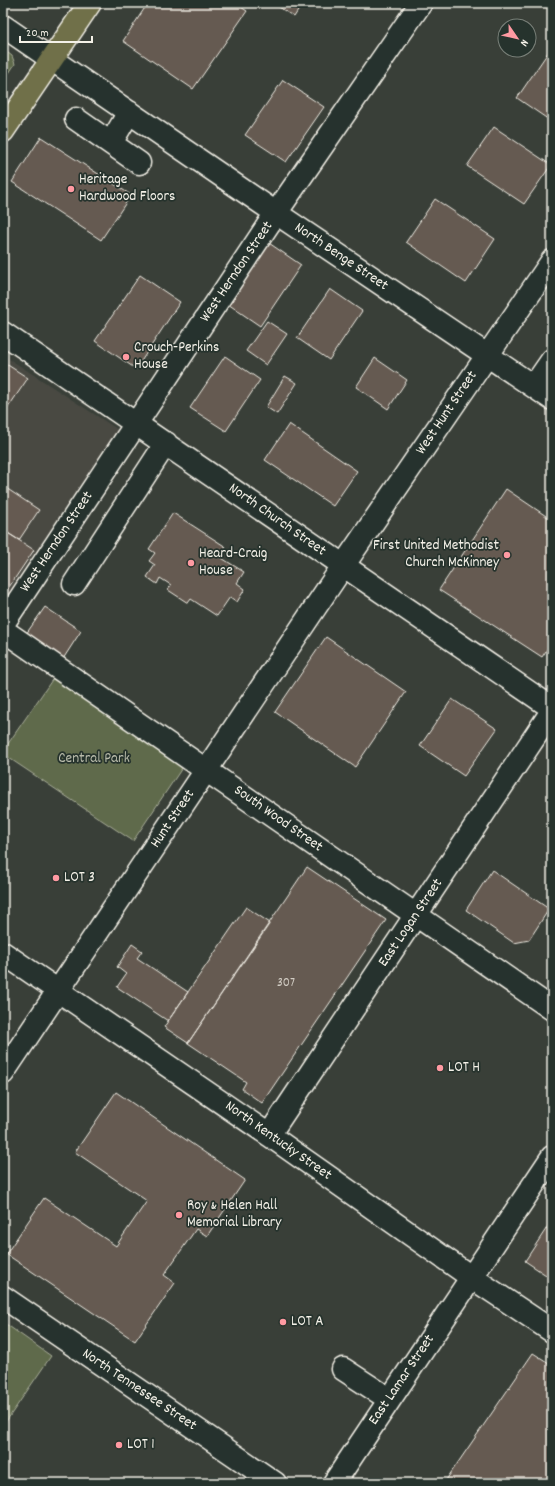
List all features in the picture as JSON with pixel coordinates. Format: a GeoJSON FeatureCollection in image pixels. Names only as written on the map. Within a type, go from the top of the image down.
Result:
{"type":"FeatureCollection","features":[{"type":"Feature","properties":{"kind":"main road"},"geometry":{"type":"LineString","coordinates":[[3,131],[90,3]]}},
{"type":"Feature","properties":{"kind":"street","name":"West Herndon Street"},"geometry":{"type":"LineString","coordinates":[[3,624],[276,213],[421,3]]}},
{"type":"Feature","properties":{"kind":"street","name":"North Benge Street"},"geometry":{"type":"LineString","coordinates":[[3,26],[276,213],[552,399]]}},
{"type":"Feature","properties":{"kind":"street"},"geometry":{"type":"LineString","coordinates":[[111,143],[129,112]]}},
{"type":"Feature","properties":{"kind":"street"},"geometry":{"type":"LineString","coordinates":[[76,119],[139,163]]}},
{"type":"Feature","properties":{"kind":"street","name":"West Hunt Street"},"geometry":{"type":"LineString","coordinates":[[343,566],[552,261]]}},
{"type":"Feature","properties":{"kind":"street","name":"North Church Street"},"geometry":{"type":"LineString","coordinates":[[3,333],[137,423],[343,566],[552,708]]}},
{"type":"Feature","properties":{"kind":"street"},"geometry":{"type":"LineString","coordinates":[[534,386],[552,360]]}},
{"type":"Feature","properties":{"kind":"street"},"geometry":{"type":"LineString","coordinates":[[74,584],[166,443]]}},
{"type":"Feature","properties":{"kind":"street","name":"Hunt Street"},"geometry":{"type":"LineString","coordinates":[[3,1073],[343,566]]}},
{"type":"Feature","properties":{"kind":"street","name":"South Wood Street"},"geometry":{"type":"LineString","coordinates":[[3,630],[552,1009]]}},
{"type":"Feature","properties":{"kind":"street","name":"East Logan Street"},"geometry":{"type":"LineString","coordinates":[[269,1135],[552,711]]}},
{"type":"Feature","properties":{"kind":"street","name":"North Kentucky Street"},"geometry":{"type":"LineString","coordinates":[[3,953],[269,1135],[471,1277],[552,1331]]}},
{"type":"Feature","properties":{"kind":"street","name":"East Lamar Street"},"geometry":{"type":"LineString","coordinates":[[334,1483],[552,1157]]}},
{"type":"Feature","properties":{"kind":"street","name":"North Tennessee Street"},"geometry":{"type":"LineString","coordinates":[[3,1297],[275,1483]]}},
{"type":"Feature","properties":{"kind":"street"},"geometry":{"type":"LineString","coordinates":[[343,1369],[389,1399]]}},
{"type":"Feature","properties":{"kind":"shaded area"},"geometry":{"type":"Polygon","coordinates":[[[3,355],[120,431],[3,605],[3,355]]]}},
{"type":"Feature","properties":{"kind":"green space"},"geometry":{"type":"Polygon","coordinates":[[[3,49],[12,56],[15,64],[3,82],[3,49]]]}},
{"type":"Feature","properties":{"kind":"green space","name":"Central Park"},"geometry":{"type":"Polygon","coordinates":[[[54,677],[184,765],[133,841],[3,754],[3,751],[54,677]]]}},
{"type":"Feature","properties":{"kind":"green space"},"geometry":{"type":"Polygon","coordinates":[[[3,1322],[51,1356],[3,1426],[3,1322]]]}},
{"type":"Feature","properties":{"kind":"building"},"geometry":{"type":"Polygon","coordinates":[[[148,3],[239,3],[238,5],[247,11],[193,89],[123,41],[148,3]]]}},
{"type":"Feature","properties":{"kind":"building"},"geometry":{"type":"Polygon","coordinates":[[[273,3],[303,3],[294,17],[273,3]]]}},
{"type":"Feature","properties":{"kind":"building"},"geometry":{"type":"Polygon","coordinates":[[[549,51],[552,53],[552,122],[517,98],[549,51]]]}},
{"type":"Feature","properties":{"kind":"building"},"geometry":{"type":"Polygon","coordinates":[[[283,80],[324,107],[286,162],[245,135],[283,80]]]}},
{"type":"Feature","properties":{"kind":"building"},"geometry":{"type":"Polygon","coordinates":[[[494,127],[551,165],[524,204],[467,166],[494,127]]]}},
{"type":"Feature","properties":{"kind":"building","name":"Heritage Hardwood Floors"},"geometry":{"type":"Polygon","coordinates":[[[41,137],[131,195],[101,240],[12,182],[41,137]]]}},
{"type":"Feature","properties":{"kind":"building"},"geometry":{"type":"Polygon","coordinates":[[[435,199],[495,239],[466,283],[406,242],[435,199]]]}},
{"type":"Feature","properties":{"kind":"building"},"geometry":{"type":"Polygon","coordinates":[[[266,241],[301,265],[260,326],[225,302],[266,241]]]}},
{"type":"Feature","properties":{"kind":"building"},"geometry":{"type":"Polygon","coordinates":[[[140,275],[180,302],[136,369],[95,341],[140,275]]]}},
{"type":"Feature","properties":{"kind":"building"},"geometry":{"type":"Polygon","coordinates":[[[330,289],[362,311],[329,360],[297,338],[330,289]]]}},
{"type":"Feature","properties":{"kind":"building"},"geometry":{"type":"Polygon","coordinates":[[[267,321],[287,334],[266,365],[246,351],[267,321]]]}},
{"type":"Feature","properties":{"kind":"building"},"geometry":{"type":"Polygon","coordinates":[[[225,356],[260,380],[226,431],[190,408],[225,356]]]}},
{"type":"Feature","properties":{"kind":"building"},"geometry":{"type":"Polygon","coordinates":[[[375,358],[407,380],[388,409],[356,387],[375,358]]]}},
{"type":"Feature","properties":{"kind":"building"},"geometry":{"type":"Polygon","coordinates":[[[3,362],[28,378],[3,415],[3,362]]]}},
{"type":"Feature","properties":{"kind":"building"},"geometry":{"type":"Polygon","coordinates":[[[285,376],[297,383],[277,414],[266,407],[285,376]]]}},
{"type":"Feature","properties":{"kind":"building"},"geometry":{"type":"Polygon","coordinates":[[[289,424],[357,471],[333,506],[265,460],[289,424]]]}},
{"type":"Feature","properties":{"kind":"building"},"geometry":{"type":"Polygon","coordinates":[[[3,486],[39,510],[19,540],[3,530],[3,486]]]}},
{"type":"Feature","properties":{"kind":"building","name":"First United Methodist Church McKinney"},"geometry":{"type":"Polygon","coordinates":[[[506,489],[552,520],[552,642],[542,657],[439,590],[506,489]]]}},
{"type":"Feature","properties":{"kind":"building","name":"Heard-Craig House"},"geometry":{"type":"Polygon","coordinates":[[[173,513],[226,547],[220,557],[244,572],[237,583],[245,589],[237,602],[230,597],[217,616],[191,599],[188,603],[168,590],[171,585],[160,578],[157,584],[147,577],[155,565],[149,561],[155,553],[149,549],[173,513]]]}},
{"type":"Feature","properties":{"kind":"building"},"geometry":{"type":"Polygon","coordinates":[[[3,530],[34,550],[3,596],[3,530]]]}},
{"type":"Feature","properties":{"kind":"building"},"geometry":{"type":"Polygon","coordinates":[[[45,607],[81,631],[63,659],[26,634],[45,607]]]}},
{"type":"Feature","properties":{"kind":"building"},"geometry":{"type":"Polygon","coordinates":[[[326,637],[406,692],[355,767],[275,712],[326,637]]]}},
{"type":"Feature","properties":{"kind":"building"},"geometry":{"type":"Polygon","coordinates":[[[452,699],[497,729],[464,776],[420,746],[452,699]]]}},
{"type":"Feature","properties":{"kind":"building"},"geometry":{"type":"Polygon","coordinates":[[[307,867],[386,920],[262,1103],[242,1089],[246,1082],[188,1043],[307,867]]]}},
{"type":"Feature","properties":{"kind":"building"},"geometry":{"type":"Polygon","coordinates":[[[492,870],[549,909],[529,940],[514,943],[466,910],[492,870]]]}},
{"type":"Feature","properties":{"kind":"building"},"geometry":{"type":"Polygon","coordinates":[[[246,907],[270,923],[188,1043],[164,1027],[246,907]]]}},
{"type":"Feature","properties":{"kind":"building"},"geometry":{"type":"Polygon","coordinates":[[[132,944],[142,951],[137,958],[188,992],[168,1021],[117,987],[126,974],[117,967],[132,944]]]}},
{"type":"Feature","properties":{"kind":"building","name":"Roy & Helen Hall Memorial Library"},"geometry":{"type":"Polygon","coordinates":[[[116,1092],[245,1180],[207,1236],[196,1229],[164,1275],[175,1283],[135,1341],[6,1254],[44,1198],[116,1246],[147,1201],[75,1152],[116,1092]]]}},
{"type":"Feature","properties":{"kind":"building"},"geometry":{"type":"Polygon","coordinates":[[[552,1220],[552,1279],[525,1261],[552,1220]]]}},
{"type":"Feature","properties":{"kind":"building"},"geometry":{"type":"Polygon","coordinates":[[[533,1353],[552,1365],[552,1483],[444,1483],[533,1353]]]}},
{"type":"Feature","properties":{"kind":"place","name":"Heritage Hardwood Floors"},"geometry":{"type":"Point","coordinates":[71,189]}},
{"type":"Feature","properties":{"kind":"place","name":"Crouch-Perkins House"},"geometry":{"type":"Point","coordinates":[126,357]}},
{"type":"Feature","properties":{"kind":"place","name":"First United Methodist Church McKinney"},"geometry":{"type":"Point","coordinates":[507,555]}},
{"type":"Feature","properties":{"kind":"place","name":"Heard-Craig House"},"geometry":{"type":"Point","coordinates":[191,563]}},
{"type":"Feature","properties":{"kind":"place","name":"LOT 3"},"geometry":{"type":"Point","coordinates":[56,878]}},
{"type":"Feature","properties":{"kind":"place","name":"LOT H"},"geometry":{"type":"Point","coordinates":[440,1068]}},
{"type":"Feature","properties":{"kind":"place","name":"Roy & Helen Hall Memorial Library"},"geometry":{"type":"Point","coordinates":[179,1215]}},
{"type":"Feature","properties":{"kind":"place","name":"LOT A"},"geometry":{"type":"Point","coordinates":[283,1322]}},
{"type":"Feature","properties":{"kind":"place","name":"LOT 1"},"geometry":{"type":"Point","coordinates":[119,1445]}}]}
